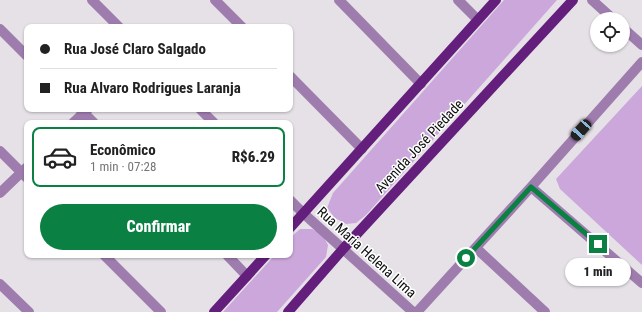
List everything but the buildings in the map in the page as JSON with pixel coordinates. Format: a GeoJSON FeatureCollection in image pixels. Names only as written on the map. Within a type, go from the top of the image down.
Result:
{"type":"FeatureCollection","features":[{"type":"Feature","properties":{"kind":"main road"},"geometry":{"type":"LineString","coordinates":[[293,225],[496,0]]}},
{"type":"Feature","properties":{"kind":"main road","name":"Avenida José Piedade"},"geometry":{"type":"LineString","coordinates":[[288,312],[573,0]]}},
{"type":"Feature","properties":{"kind":"main road"},"geometry":{"type":"LineString","coordinates":[[214,312],[263,258]]}},
{"type":"Feature","properties":{"kind":"street"},"geometry":{"type":"LineString","coordinates":[[92,0],[116,24]]}},
{"type":"Feature","properties":{"kind":"street"},"geometry":{"type":"LineString","coordinates":[[215,0],[239,24]]}},
{"type":"Feature","properties":{"kind":"street"},"geometry":{"type":"LineString","coordinates":[[339,0],[421,84]]}},
{"type":"Feature","properties":{"kind":"street"},"geometry":{"type":"LineString","coordinates":[[458,0],[477,20]]}},
{"type":"Feature","properties":{"kind":"street"},"geometry":{"type":"LineString","coordinates":[[592,0],[605,12]]}},
{"type":"Feature","properties":{"kind":"street"},"geometry":{"type":"LineString","coordinates":[[0,29],[24,53]]}},
{"type":"Feature","properties":{"kind":"street"},"geometry":{"type":"LineString","coordinates":[[630,34],[642,45]]}},
{"type":"Feature","properties":{"kind":"street"},"geometry":{"type":"LineString","coordinates":[[417,312],[642,62]]}},
{"type":"Feature","properties":{"kind":"street"},"geometry":{"type":"LineString","coordinates":[[293,79],[362,148]]}},
{"type":"Feature","properties":{"kind":"street"},"geometry":{"type":"LineString","coordinates":[[76,120],[82,112]]}},
{"type":"Feature","properties":{"kind":"street"},"geometry":{"type":"LineString","coordinates":[[86,112],[92,120]]}},
{"type":"Feature","properties":{"kind":"street"},"geometry":{"type":"LineString","coordinates":[[203,112],[211,120]]}},
{"type":"Feature","properties":{"kind":"street"},"geometry":{"type":"LineString","coordinates":[[0,151],[24,172]]}},
{"type":"Feature","properties":{"kind":"street"},"geometry":{"type":"LineString","coordinates":[[0,193],[24,174]]}},
{"type":"Feature","properties":{"kind":"street"},"geometry":{"type":"LineString","coordinates":[[531,187],[642,283]]}},
{"type":"Feature","properties":{"kind":"street","name":"Rua Maria Helena Lima"},"geometry":{"type":"LineString","coordinates":[[293,203],[413,312]]}},
{"type":"Feature","properties":{"kind":"street"},"geometry":{"type":"LineString","coordinates":[[476,248],[545,312]]}},
{"type":"Feature","properties":{"kind":"street"},"geometry":{"type":"LineString","coordinates":[[107,258],[161,312]]}},
{"type":"Feature","properties":{"kind":"street"},"geometry":{"type":"LineString","coordinates":[[230,258],[247,276]]}},
{"type":"Feature","properties":{"kind":"street"},"geometry":{"type":"LineString","coordinates":[[0,284],[29,312]]}},
{"type":"Feature","properties":{"kind":"shaded area"},"geometry":{"type":"Polygon","coordinates":[[[504,0],[557,0],[366,215],[356,223],[346,224],[335,218],[327,208],[333,193],[504,0]]]}},
{"type":"Feature","properties":{"kind":"shaded area"},"geometry":{"type":"Polygon","coordinates":[[[642,86],[642,265],[560,189],[556,179],[642,86]]]}},
{"type":"Feature","properties":{"kind":"shaded area"},"geometry":{"type":"Polygon","coordinates":[[[300,229],[312,229],[322,234],[328,245],[326,257],[277,312],[223,312],[272,258],[293,258],[293,235],[300,229]]]}},
{"type":"Feature","properties":{"kind":"route"},"geometry":{"type":"LineString","coordinates":[[466,258],[531,187],[598,244]]}}]}
